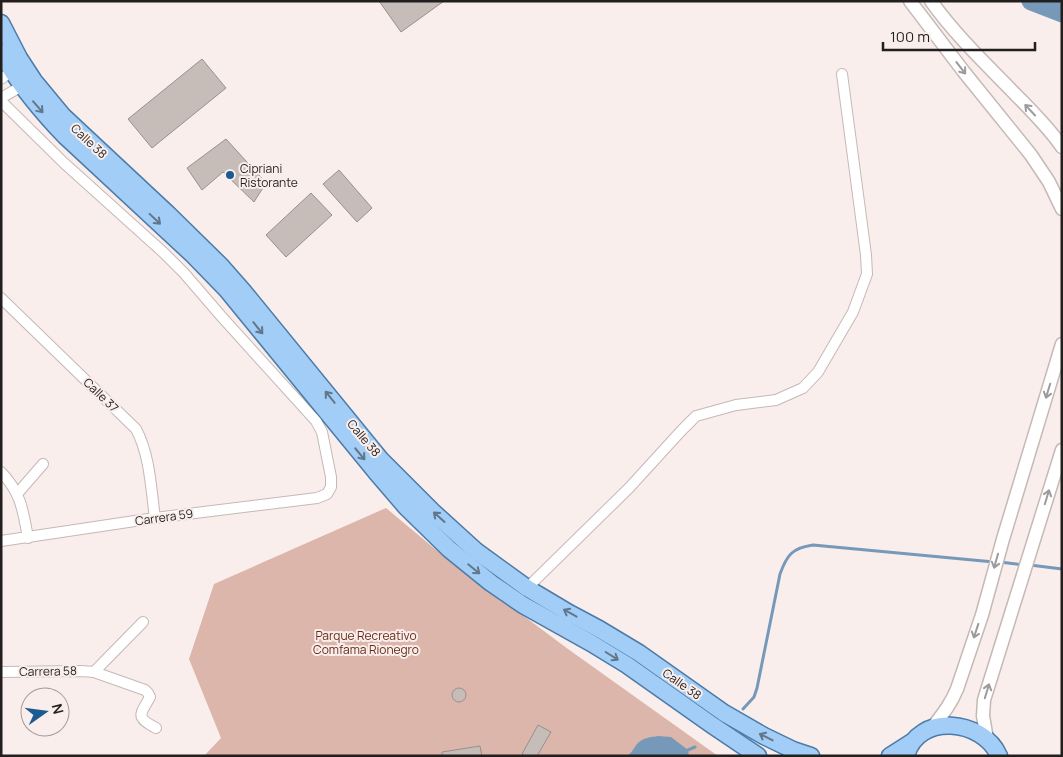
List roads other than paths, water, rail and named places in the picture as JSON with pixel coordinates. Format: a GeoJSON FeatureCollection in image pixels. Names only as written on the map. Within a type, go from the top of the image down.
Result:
{"type":"FeatureCollection","features":[{"type":"Feature","properties":{"kind":"main road","name":"Calle 38"},"geometry":{"type":"LineString","coordinates":[[1,23],[19,58],[52,104],[221,266],[381,460],[432,511],[469,544],[527,588],[639,653],[724,713],[764,736],[793,750],[811,756]]}},
{"type":"Feature","properties":{"kind":"main road","name":"Calle 38"},"geometry":{"type":"LineString","coordinates":[[1,52],[7,75],[22,86],[65,136],[186,248],[227,290],[376,472],[406,507],[449,550],[523,605],[627,665],[758,756]]}},
{"type":"Feature","properties":{"kind":"main road"},"geometry":{"type":"LineString","coordinates":[[890,756],[909,749],[921,732],[943,725],[978,733],[987,739],[996,749],[999,756]]}},
{"type":"Feature","properties":{"kind":"street"},"geometry":{"type":"LineString","coordinates":[[910,1],[1031,155],[1049,182],[1062,209]]}},
{"type":"Feature","properties":{"kind":"street"},"geometry":{"type":"LineString","coordinates":[[931,1],[963,41],[1030,109],[1062,147]]}},
{"type":"Feature","properties":{"kind":"street"},"geometry":{"type":"LineString","coordinates":[[527,588],[629,488],[696,416],[736,405],[776,400],[803,388],[818,372],[853,312],[867,274],[865,245],[842,74]]}},
{"type":"Feature","properties":{"kind":"street"},"geometry":{"type":"LineString","coordinates":[[1,99],[22,86]]}},
{"type":"Feature","properties":{"kind":"street","name":"Carrera 59"},"geometry":{"type":"LineString","coordinates":[[1,99],[64,163],[184,273],[316,422],[322,432],[331,477],[331,487],[327,494],[317,498],[155,518],[1,542]]}},
{"type":"Feature","properties":{"kind":"street","name":"Calle 37"},"geometry":{"type":"LineString","coordinates":[[1,298],[136,429],[142,439],[146,456],[155,518]]}},
{"type":"Feature","properties":{"kind":"street"},"geometry":{"type":"LineString","coordinates":[[932,728],[953,699],[982,615],[1062,344]]}},
{"type":"Feature","properties":{"kind":"street"},"geometry":{"type":"LineString","coordinates":[[987,739],[983,716],[984,700],[1062,450]]}},
{"type":"Feature","properties":{"kind":"street"},"geometry":{"type":"LineString","coordinates":[[17,494],[43,464]]}},
{"type":"Feature","properties":{"kind":"street"},"geometry":{"type":"LineString","coordinates":[[1,472],[20,500],[28,538]]}},
{"type":"Feature","properties":{"kind":"street"},"geometry":{"type":"LineString","coordinates":[[94,672],[143,622]]}},
{"type":"Feature","properties":{"kind":"street","name":"Carrera 58"},"geometry":{"type":"LineString","coordinates":[[1,672],[94,672],[145,690],[150,697],[141,716],[144,722],[156,728]]}},
{"type":"Feature","properties":{"kind":"water"},"geometry":{"type":"Polygon","coordinates":[[[658,736],[671,737],[688,750],[689,756],[627,756],[640,741],[658,736]]]}},
{"type":"Feature","properties":{"kind":"waterway"},"geometry":{"type":"LineString","coordinates":[[1031,1],[1062,13]]}},
{"type":"Feature","properties":{"kind":"waterway"},"geometry":{"type":"LineString","coordinates":[[743,709],[754,697],[757,688],[780,574],[788,557],[795,550],[813,545],[994,562]]}},
{"type":"Feature","properties":{"kind":"waterway"},"geometry":{"type":"LineString","coordinates":[[1000,562],[1024,565]]}},
{"type":"Feature","properties":{"kind":"waterway"},"geometry":{"type":"LineString","coordinates":[[1030,565],[1062,569]]}},
{"type":"Feature","properties":{"kind":"waterway"},"geometry":{"type":"LineString","coordinates":[[688,750],[695,747]]}},
{"type":"Feature","properties":{"kind":"place","name":"Cipriani Ristorante"},"geometry":{"type":"Point","coordinates":[230,175]}},
{"type":"Feature","properties":{"kind":"park label","name":"Parque Recreativo Comfama Rionegro"},"geometry":{"type":"Point","coordinates":[366,642]}}]}
